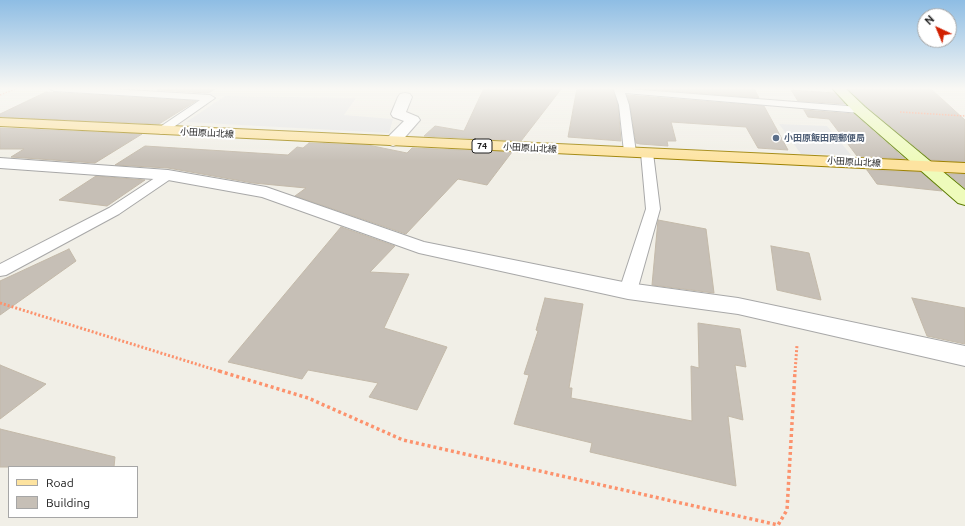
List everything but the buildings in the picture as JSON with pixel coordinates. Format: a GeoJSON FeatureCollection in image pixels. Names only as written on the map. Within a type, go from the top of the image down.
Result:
{"type":"FeatureCollection","features":[{"type":"Feature","properties":{"kind":"main road","name":"小田原山北線"},"geometry":{"type":"LineString","coordinates":[[0,122],[161,131],[965,168]]}},
{"type":"Feature","properties":{"kind":"street"},"geometry":{"type":"LineString","coordinates":[[394,142],[413,120],[398,114],[399,113]]}},
{"type":"Feature","properties":{"kind":"street"},"geometry":{"type":"LineString","coordinates":[[863,113],[924,166],[965,199]]}},
{"type":"Feature","properties":{"kind":"street"},"geometry":{"type":"LineString","coordinates":[[0,163],[168,175],[266,192],[419,248],[628,291],[738,306],[965,356]]}},
{"type":"Feature","properties":{"kind":"lane"},"geometry":{"type":"LineString","coordinates":[[161,131],[188,113]]}},
{"type":"Feature","properties":{"kind":"lane"},"geometry":{"type":"LineString","coordinates":[[625,113],[630,152]]}},
{"type":"Feature","properties":{"kind":"lane"},"geometry":{"type":"LineString","coordinates":[[628,291],[654,209],[647,153]]}},
{"type":"Feature","properties":{"kind":"lane"},"geometry":{"type":"LineString","coordinates":[[0,272],[114,211],[168,175]]}},
{"type":"Feature","properties":{"kind":"path"},"geometry":{"type":"LineString","coordinates":[[905,113],[965,116]]}},
{"type":"Feature","properties":{"kind":"path"},"geometry":{"type":"LineString","coordinates":[[0,303],[308,398],[403,440],[778,524],[787,510],[798,320]]}},
{"type":"Feature","properties":{"kind":"shaded area"},"geometry":{"type":"Polygon","coordinates":[[[200,113],[346,113],[344,115],[393,119],[389,133],[186,122],[200,113]]]}},
{"type":"Feature","properties":{"kind":"shaded area"},"geometry":{"type":"Polygon","coordinates":[[[779,124],[827,126],[851,155],[801,154],[779,124]]]}},
{"type":"Feature","properties":{"kind":"place","name":"小田原飯田岡郵便局"},"geometry":{"type":"Point","coordinates":[776,138]}}]}
